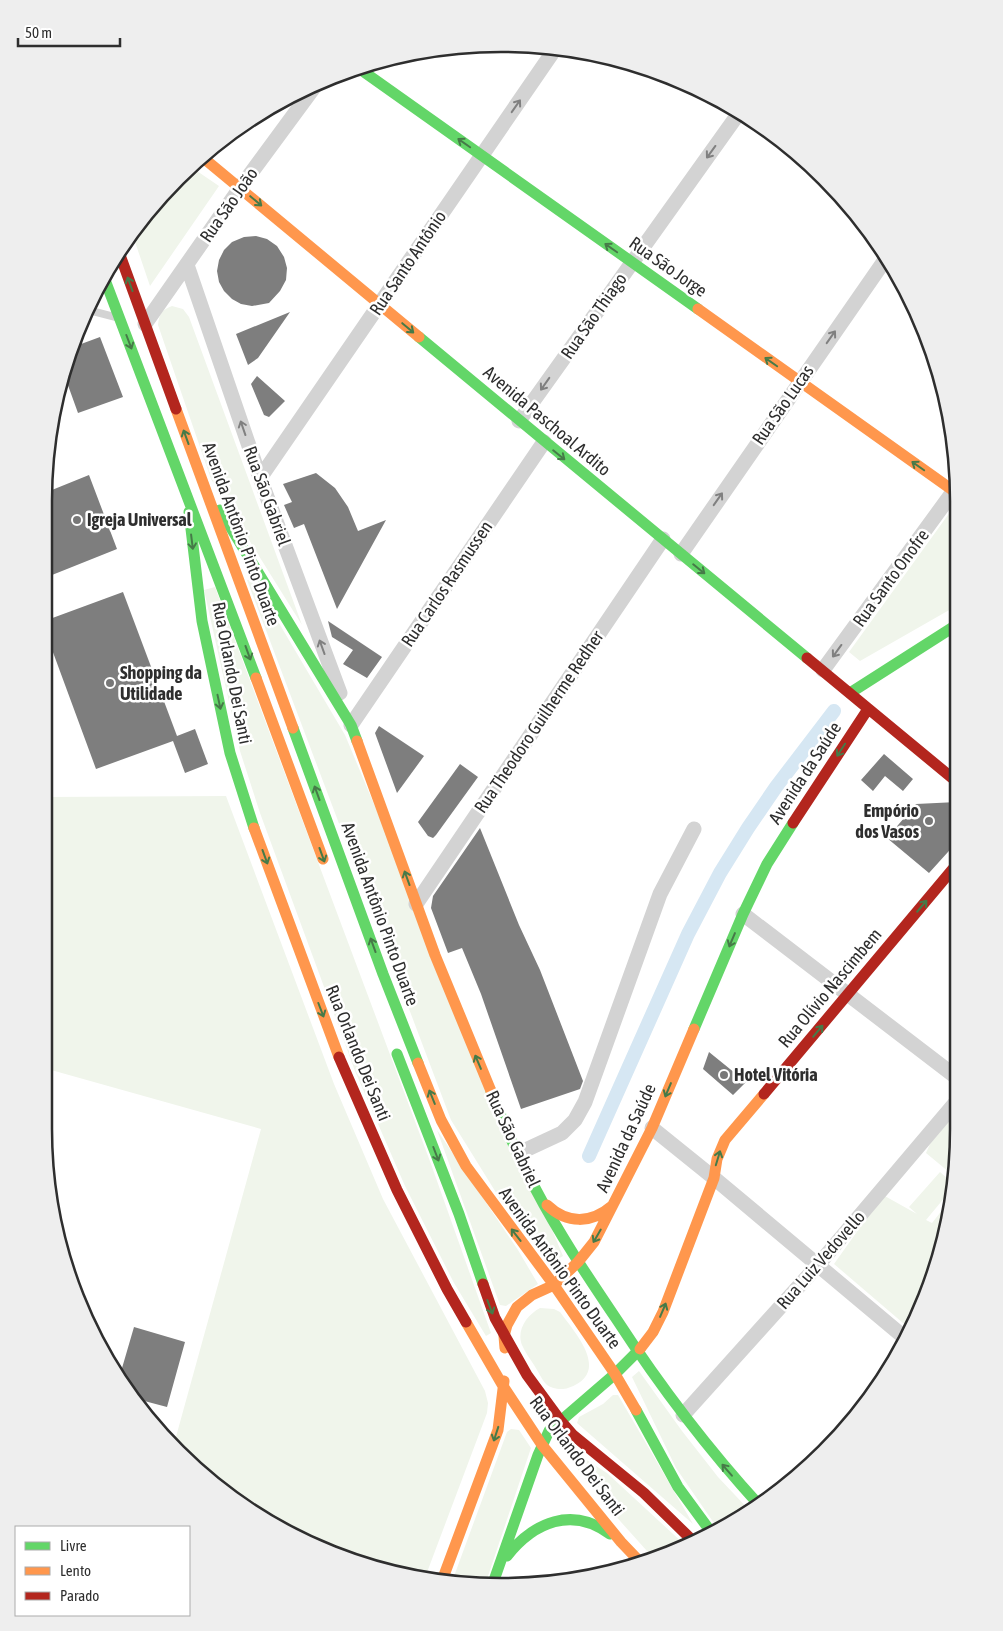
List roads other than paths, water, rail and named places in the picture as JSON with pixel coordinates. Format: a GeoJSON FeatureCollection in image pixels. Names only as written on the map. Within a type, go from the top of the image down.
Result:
{"type":"FeatureCollection","features":[{"type":"Feature","properties":{"kind":"main road","name":"Rua São Jorge"},"geometry":{"type":"LineString","coordinates":[[366,73],[799,382],[950,485]]}},
{"type":"Feature","properties":{"kind":"main road","name":"Avenida Paschoal Ardito"},"geometry":{"type":"LineString","coordinates":[[207,162],[950,776]]}},
{"type":"Feature","properties":{"kind":"main road","name":"Avenida Antônio Pinto Duarte"},"geometry":{"type":"LineString","coordinates":[[122,261],[383,974],[441,1120],[461,1158],[481,1188],[554,1284],[615,1374],[678,1487],[708,1528]]}},
{"type":"Feature","properties":{"kind":"main road","name":"Avenida Antônio Pinto Duarte"},"geometry":{"type":"LineString","coordinates":[[108,287],[229,603],[327,868]]}},
{"type":"Feature","properties":{"kind":"main road","name":"Rua São Gabriel"},"geometry":{"type":"LineString","coordinates":[[203,482],[351,725],[416,904],[472,1048],[518,1153],[542,1199],[578,1262],[638,1352],[683,1415],[726,1469],[755,1500]]}},
{"type":"Feature","properties":{"kind":"main road","name":"Rua Orlando Dei Santi"},"geometry":{"type":"LineString","coordinates":[[187,493],[202,621],[230,753],[248,812],[346,1075],[397,1190],[447,1289],[503,1386],[542,1445],[636,1558]]}},
{"type":"Feature","properties":{"kind":"main road"},"geometry":{"type":"LineString","coordinates":[[850,694],[950,629]]}},
{"type":"Feature","properties":{"kind":"main road"},"geometry":{"type":"LineString","coordinates":[[868,709],[864,691],[869,681]]}},
{"type":"Feature","properties":{"kind":"main road","name":"Avenida da Saúde"},"geometry":{"type":"LineString","coordinates":[[445,1575],[498,1430],[505,1362],[504,1336],[508,1325],[517,1307],[532,1295],[554,1284],[578,1262],[594,1242],[652,1128],[743,914],[767,864],[868,709]]}},
{"type":"Feature","properties":{"kind":"main road","name":"Rua Olívio Nascimbem"},"geometry":{"type":"LineString","coordinates":[[615,1374],[638,1352],[653,1332],[663,1312],[714,1178],[717,1159],[725,1140],[950,872]]}},
{"type":"Feature","properties":{"kind":"main road"},"geometry":{"type":"LineString","coordinates":[[393,1044],[459,1214],[486,1297],[504,1336],[526,1375],[560,1420],[586,1447],[644,1493],[689,1537]]}},
{"type":"Feature","properties":{"kind":"main road"},"geometry":{"type":"LineString","coordinates":[[542,1199],[550,1209],[558,1214],[572,1220],[581,1221],[601,1216],[614,1204]]}},
{"type":"Feature","properties":{"kind":"main road"},"geometry":{"type":"LineString","coordinates":[[495,1578],[542,1445],[550,1429],[615,1374]]}},
{"type":"Feature","properties":{"kind":"main road"},"geometry":{"type":"LineString","coordinates":[[498,1569],[510,1551],[522,1538],[539,1526],[554,1521],[582,1520],[596,1524],[621,1542]]}},
{"type":"Feature","properties":{"kind":"street","name":"Rua Santo Antônio"},"geometry":{"type":"LineString","coordinates":[[260,478],[551,55]]}},
{"type":"Feature","properties":{"kind":"street","name":"Rua São João"},"geometry":{"type":"LineString","coordinates":[[145,324],[240,188],[307,97]]}},
{"type":"Feature","properties":{"kind":"street","name":"Rua São Thiago"},"geometry":{"type":"LineString","coordinates":[[519,421],[735,118]]}},
{"type":"Feature","properties":{"kind":"street","name":"Rua São Gabriel"},"geometry":{"type":"LineString","coordinates":[[187,264],[260,478],[351,725]]}},
{"type":"Feature","properties":{"kind":"street","name":"Rua São Lucas"},"geometry":{"type":"LineString","coordinates":[[681,554],[882,264]]}},
{"type":"Feature","properties":{"kind":"street","name":"Rua Carlos Rasmussen"},"geometry":{"type":"LineString","coordinates":[[351,725],[544,442]]}},
{"type":"Feature","properties":{"kind":"street","name":"Rua Santo Onofre"},"geometry":{"type":"LineString","coordinates":[[823,670],[950,499]]}},
{"type":"Feature","properties":{"kind":"street","name":"Rua Theodoro Guilherme Redher"},"geometry":{"type":"LineString","coordinates":[[416,904],[663,539]]}},
{"type":"Feature","properties":{"kind":"street"},"geometry":{"type":"LineString","coordinates":[[518,1153],[562,1133],[574,1120],[585,1102],[660,894],[694,829]]}},
{"type":"Feature","properties":{"kind":"street"},"geometry":{"type":"LineString","coordinates":[[743,914],[950,1072]]}},
{"type":"Feature","properties":{"kind":"street","name":"Rua Luiz Vedovello"},"geometry":{"type":"LineString","coordinates":[[683,1415],[818,1265],[950,1109]]}},
{"type":"Feature","properties":{"kind":"street"},"geometry":{"type":"LineString","coordinates":[[652,1128],[901,1334]]}},
{"type":"Feature","properties":{"kind":"lane"},"geometry":{"type":"LineString","coordinates":[[95,312],[120,318]]}},
{"type":"Feature","properties":{"kind":"waterway"},"geometry":{"type":"LineString","coordinates":[[589,1156],[688,934],[720,873],[776,787],[834,711]]}},
{"type":"Feature","properties":{"kind":"place","name":"Igreja Universal"},"geometry":{"type":"Point","coordinates":[77,520]}},
{"type":"Feature","properties":{"kind":"place","name":"Shopping da Utilidade"},"geometry":{"type":"Point","coordinates":[110,683]}},
{"type":"Feature","properties":{"kind":"place","name":"Empório dos Vasos"},"geometry":{"type":"Point","coordinates":[929,821]}},
{"type":"Feature","properties":{"kind":"place","name":"Hotel Vitória"},"geometry":{"type":"Point","coordinates":[724,1075]}}]}
